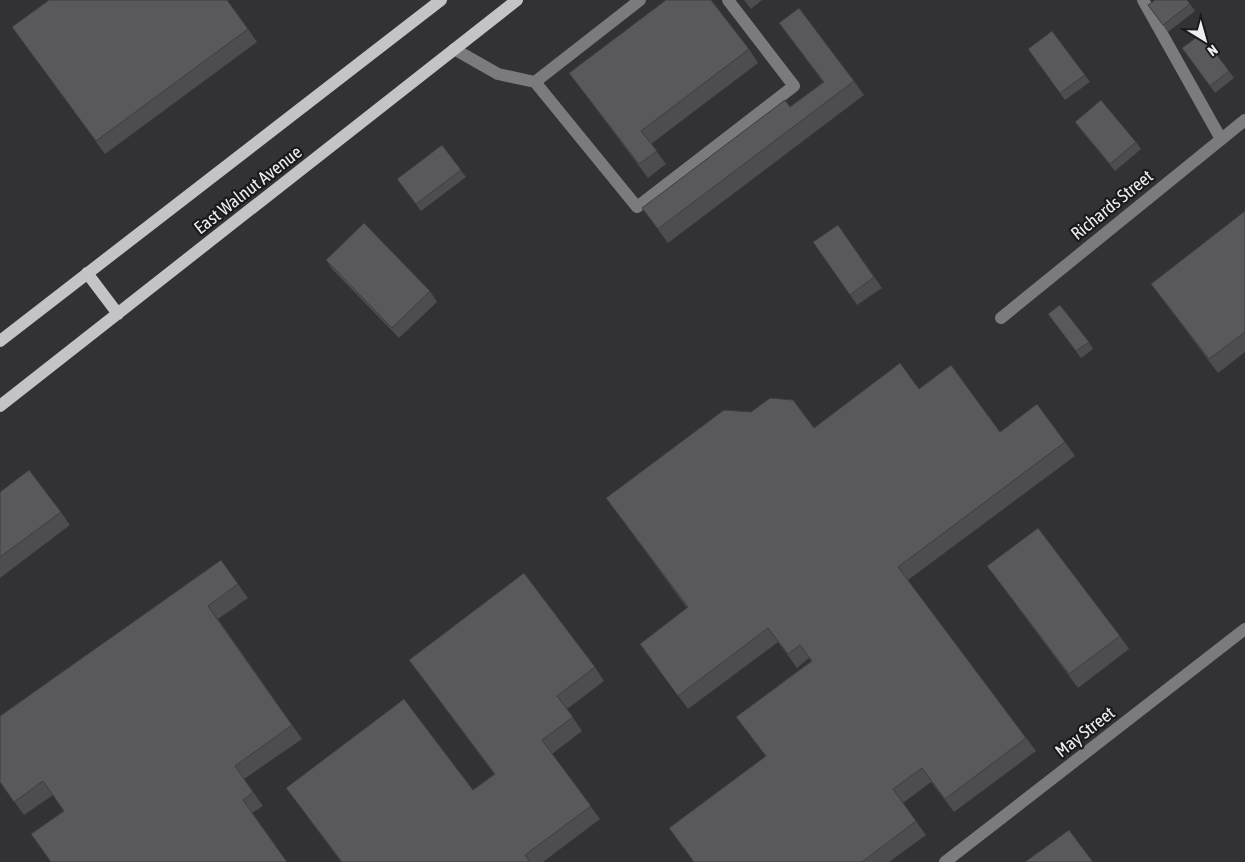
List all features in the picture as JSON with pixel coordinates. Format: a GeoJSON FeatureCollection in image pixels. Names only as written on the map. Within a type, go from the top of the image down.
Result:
{"type":"FeatureCollection","features":[{"type":"Feature","properties":{"kind":"main road","name":"East Walnut Avenue"},"geometry":{"type":"LineString","coordinates":[[0,341],[441,0]]}},
{"type":"Feature","properties":{"kind":"main road","name":"East Walnut Avenue"},"geometry":{"type":"LineString","coordinates":[[0,406],[517,0]]}},
{"type":"Feature","properties":{"kind":"main road"},"geometry":{"type":"LineString","coordinates":[[88,273],[118,314]]}},
{"type":"Feature","properties":{"kind":"street"},"geometry":{"type":"LineString","coordinates":[[535,82],[640,0]]}},
{"type":"Feature","properties":{"kind":"street"},"geometry":{"type":"LineString","coordinates":[[454,49],[498,74],[535,82],[637,207],[794,86],[728,0]]}},
{"type":"Feature","properties":{"kind":"street"},"geometry":{"type":"LineString","coordinates":[[1144,0],[1221,139]]}},
{"type":"Feature","properties":{"kind":"street","name":"Richards Street"},"geometry":{"type":"LineString","coordinates":[[1001,318],[1245,120]]}},
{"type":"Feature","properties":{"kind":"street","name":"May Street"},"geometry":{"type":"LineString","coordinates":[[946,862],[1245,629]]}},
{"type":"Feature","properties":{"kind":"building"},"geometry":{"type":"Polygon","coordinates":[[[49,0],[227,0],[248,29],[96,141],[12,27],[49,0]]]}},
{"type":"Feature","properties":{"kind":"building"},"geometry":{"type":"Polygon","coordinates":[[[666,0],[711,0],[749,49],[641,131],[657,151],[639,164],[569,73],[666,0]]]}},
{"type":"Feature","properties":{"kind":"building"},"geometry":{"type":"Polygon","coordinates":[[[1155,0],[1187,0],[1190,4],[1163,25],[1148,5],[1155,0]]]}},
{"type":"Feature","properties":{"kind":"building"},"geometry":{"type":"Polygon","coordinates":[[[799,8],[854,81],[658,229],[642,208],[785,100],[790,107],[824,82],[779,23],[799,8]]]}},
{"type":"Feature","properties":{"kind":"building"},"geometry":{"type":"Polygon","coordinates":[[[1052,31],[1085,75],[1060,93],[1028,49],[1052,31]]]}},
{"type":"Feature","properties":{"kind":"building"},"geometry":{"type":"Polygon","coordinates":[[[1201,34],[1229,71],[1210,86],[1182,48],[1201,34]]]}},
{"type":"Feature","properties":{"kind":"building"},"geometry":{"type":"Polygon","coordinates":[[[1101,100],[1136,142],[1110,164],[1075,122],[1101,100]]]}},
{"type":"Feature","properties":{"kind":"building"},"geometry":{"type":"Polygon","coordinates":[[[442,145],[461,170],[416,204],[397,179],[442,145]]]}},
{"type":"Feature","properties":{"kind":"building"},"geometry":{"type":"Polygon","coordinates":[[[1245,211],[1245,332],[1209,359],[1151,284],[1245,211]]]}},
{"type":"Feature","properties":{"kind":"building"},"geometry":{"type":"Polygon","coordinates":[[[364,223],[430,291],[392,328],[326,260],[364,223]]]}},
{"type":"Feature","properties":{"kind":"building"},"geometry":{"type":"Polygon","coordinates":[[[838,225],[874,277],[850,295],[813,242],[838,225]]]}},
{"type":"Feature","properties":{"kind":"building"},"geometry":{"type":"Polygon","coordinates":[[[1060,305],[1089,342],[1076,351],[1048,314],[1060,305]]]}},
{"type":"Feature","properties":{"kind":"building"},"geometry":{"type":"Polygon","coordinates":[[[900,363],[919,389],[951,365],[1000,432],[1037,404],[1065,442],[898,567],[1026,738],[945,799],[922,768],[893,789],[916,821],[862,862],[694,862],[669,828],[766,756],[736,717],[812,661],[800,645],[788,654],[768,628],[678,696],[640,644],[688,607],[606,498],[724,410],[751,412],[770,398],[793,400],[814,428],[900,363]]]}},
{"type":"Feature","properties":{"kind":"building"},"geometry":{"type":"Polygon","coordinates":[[[29,470],[61,512],[0,557],[0,492],[29,470]]]}},
{"type":"Feature","properties":{"kind":"building"},"geometry":{"type":"Polygon","coordinates":[[[1038,528],[1120,636],[1069,674],[987,566],[1038,528]]]}},
{"type":"Feature","properties":{"kind":"building"},"geometry":{"type":"Polygon","coordinates":[[[221,560],[238,584],[208,606],[292,725],[235,766],[253,792],[243,800],[287,862],[51,862],[31,834],[64,811],[43,781],[14,802],[0,782],[0,716],[221,560]]]}},
{"type":"Feature","properties":{"kind":"building"},"geometry":{"type":"Polygon","coordinates":[[[524,573],[595,667],[557,696],[573,717],[542,740],[591,806],[525,855],[530,862],[342,862],[286,788],[404,699],[473,790],[495,774],[409,660],[524,573]]]}},
{"type":"Feature","properties":{"kind":"building"},"geometry":{"type":"Polygon","coordinates":[[[1069,830],[1093,862],[1025,862],[1069,830]]]}}]}
